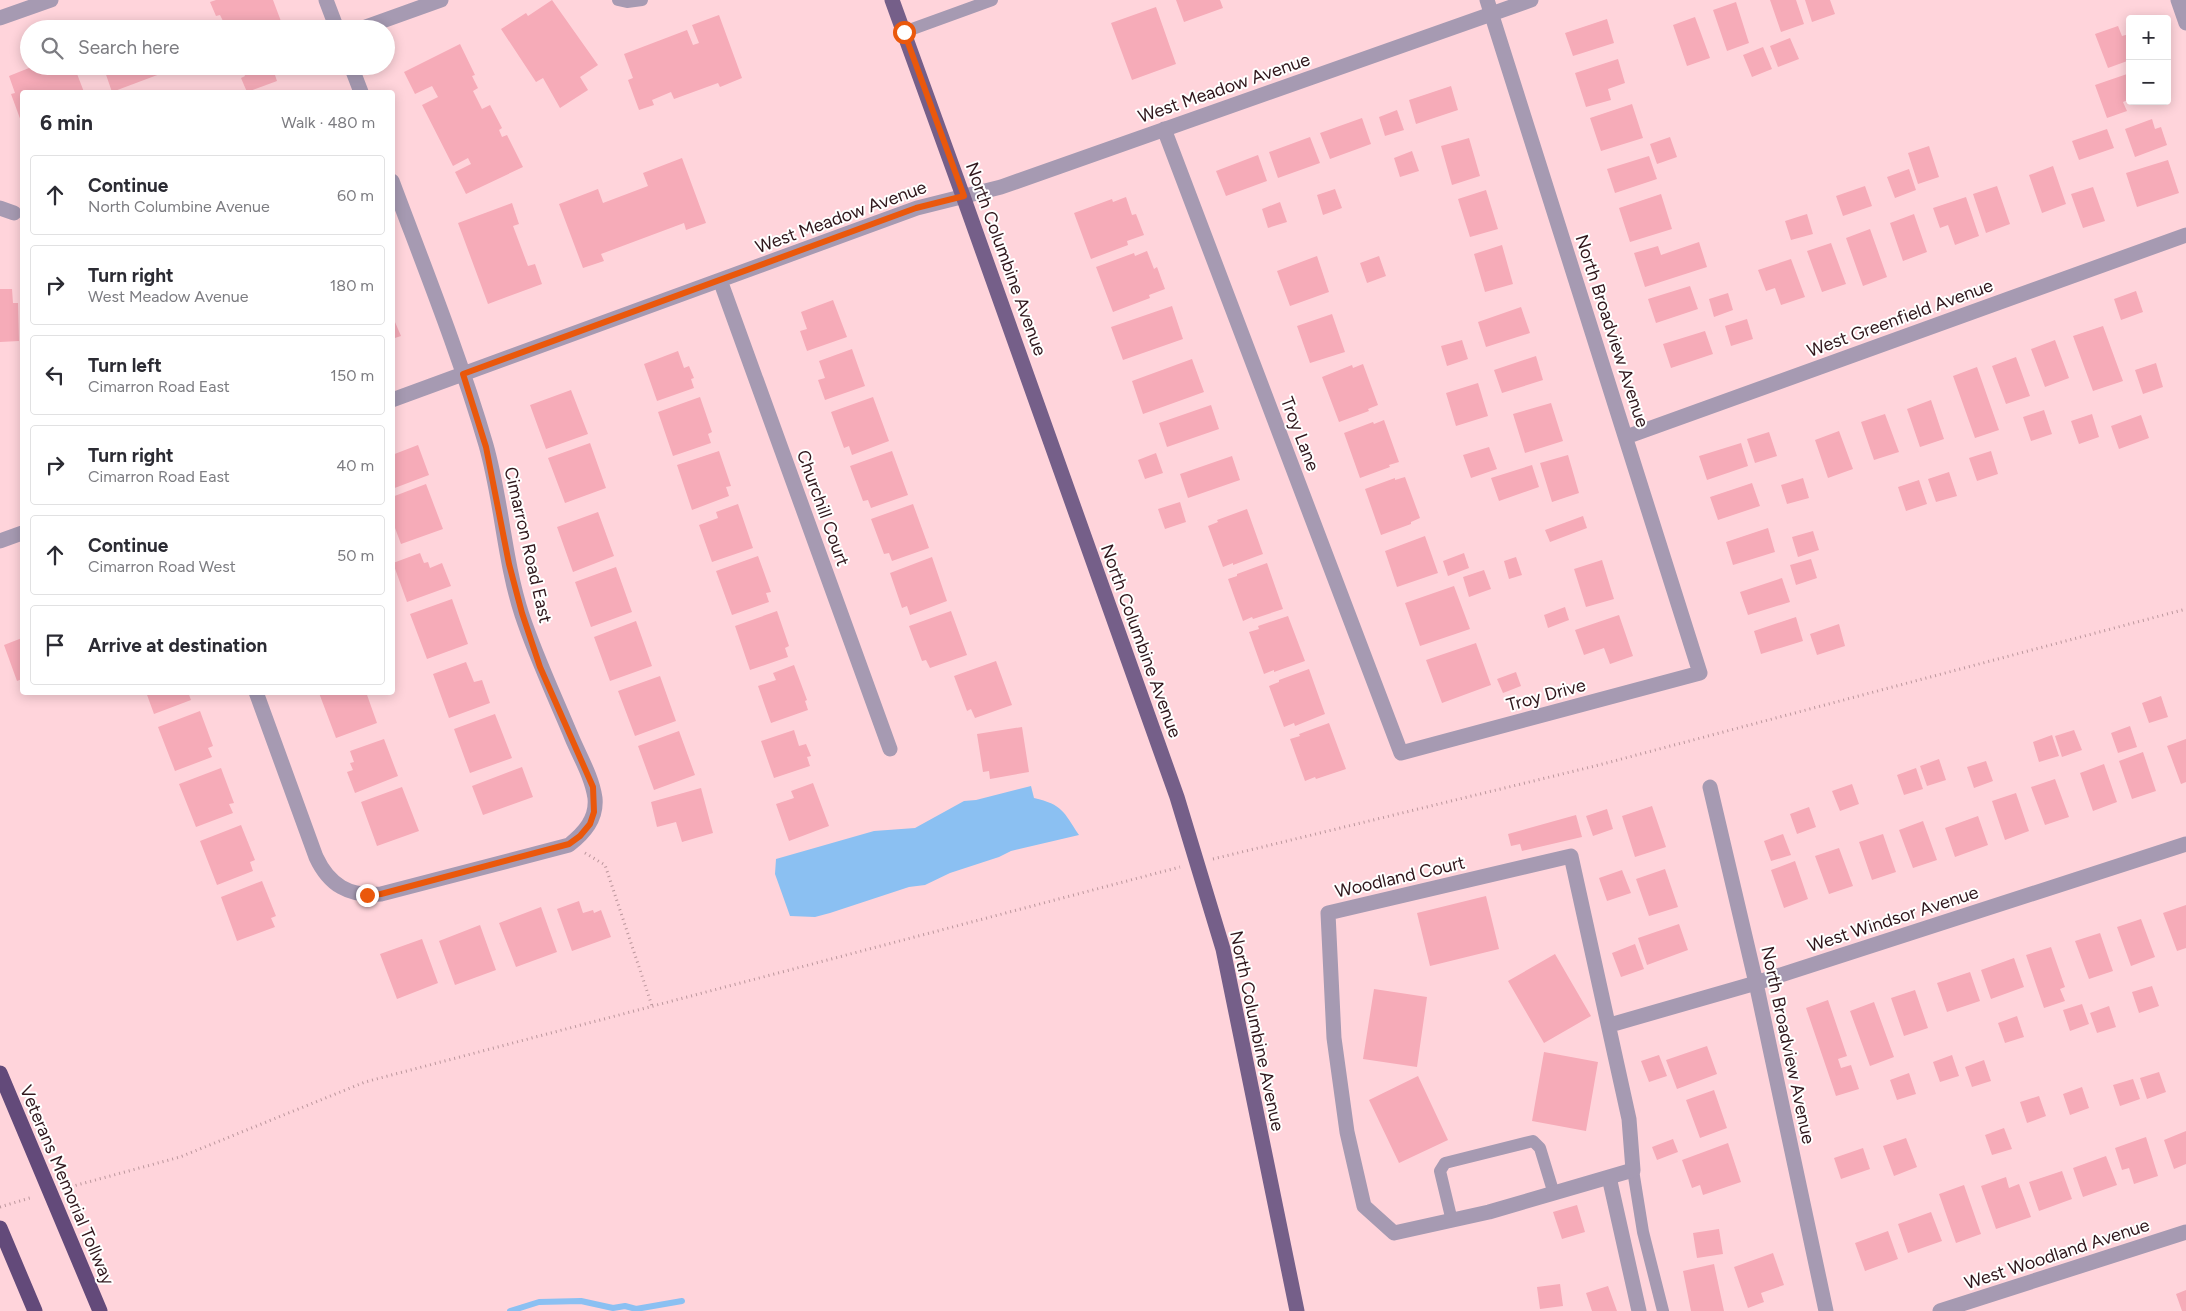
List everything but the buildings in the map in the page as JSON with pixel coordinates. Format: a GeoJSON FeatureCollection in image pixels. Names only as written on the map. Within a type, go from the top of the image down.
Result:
{"type":"FeatureCollection","features":[{"type":"Feature","properties":{"kind":"highway","name":"Veterans Memorial Tollway"},"geometry":{"type":"LineString","coordinates":[[0,1073],[100,1311]]}},
{"type":"Feature","properties":{"kind":"highway"},"geometry":{"type":"LineString","coordinates":[[0,1228],[35,1311]]}},
{"type":"Feature","properties":{"kind":"main road","name":"North Columbine Avenue"},"geometry":{"type":"LineString","coordinates":[[892,0],[964,196],[1177,797],[1223,949],[1297,1311]]}},
{"type":"Feature","properties":{"kind":"street"},"geometry":{"type":"LineString","coordinates":[[0,18],[51,0]]}},
{"type":"Feature","properties":{"kind":"street"},"geometry":{"type":"LineString","coordinates":[[326,0],[334,20]]}},
{"type":"Feature","properties":{"kind":"street"},"geometry":{"type":"LineString","coordinates":[[385,20],[441,0]]}},
{"type":"Feature","properties":{"kind":"street","name":"West Meadow Avenue"},"geometry":{"type":"LineString","coordinates":[[395,399],[916,208],[1001,187],[1164,129],[1489,7],[1531,0]]}},
{"type":"Feature","properties":{"kind":"street"},"geometry":{"type":"LineString","coordinates":[[2178,0],[2186,23]]}},
{"type":"Feature","properties":{"kind":"street","name":"North Broadview Avenue"},"geometry":{"type":"LineString","coordinates":[[1489,7],[1700,673]]}},
{"type":"Feature","properties":{"kind":"street"},"geometry":{"type":"LineString","coordinates":[[354,75],[360,90]]}},
{"type":"Feature","properties":{"kind":"street","name":"Troy Lane"},"geometry":{"type":"LineString","coordinates":[[1164,129],[1401,753]]}},
{"type":"Feature","properties":{"kind":"street","name":"Cimarron Road East"},"geometry":{"type":"LineString","coordinates":[[257,695],[316,857],[326,875],[338,886],[353,893],[381,894],[569,844],[580,836],[590,824],[594,812],[593,787],[540,667],[522,613],[509,564],[486,447],[463,374],[395,189]]}},
{"type":"Feature","properties":{"kind":"street","name":"West Greenfield Avenue"},"geometry":{"type":"LineString","coordinates":[[1626,436],[2186,235]]}},
{"type":"Feature","properties":{"kind":"street","name":"Churchill Court"},"geometry":{"type":"LineString","coordinates":[[720,280],[890,748]]}},
{"type":"Feature","properties":{"kind":"street"},"geometry":{"type":"LineString","coordinates":[[0,541],[20,534]]}},
{"type":"Feature","properties":{"kind":"street","name":"Troy Drive"},"geometry":{"type":"LineString","coordinates":[[1401,753],[1700,673]]}},
{"type":"Feature","properties":{"kind":"street","name":"North Broadview Avenue"},"geometry":{"type":"LineString","coordinates":[[1710,787],[1756,983],[1826,1311]]}},
{"type":"Feature","properties":{"kind":"street","name":"West Windsor Avenue"},"geometry":{"type":"LineString","coordinates":[[1610,1025],[1756,983],[2186,844]]}},
{"type":"Feature","properties":{"kind":"street","name":"Woodland Court"},"geometry":{"type":"LineString","coordinates":[[1571,856],[1610,1025],[1629,1119],[1633,1170],[1489,1212],[1394,1233],[1364,1206],[1347,1132],[1334,1038],[1328,913],[1571,856]]}},
{"type":"Feature","properties":{"kind":"street"},"geometry":{"type":"LineString","coordinates":[[1609,1177],[1639,1311]]}},
{"type":"Feature","properties":{"kind":"street","name":"West Woodland Avenue"},"geometry":{"type":"LineString","coordinates":[[1940,1311],[2186,1232]]}},
{"type":"Feature","properties":{"kind":"lane"},"geometry":{"type":"LineString","coordinates":[[618,0],[627,2],[642,0]]}},
{"type":"Feature","properties":{"kind":"lane"},"geometry":{"type":"LineString","coordinates":[[904,32],[992,0]]}},
{"type":"Feature","properties":{"kind":"lane"},"geometry":{"type":"LineString","coordinates":[[1452,1221],[1440,1171],[1445,1163],[1534,1141],[1540,1148],[1554,1194]]}},
{"type":"Feature","properties":{"kind":"lane"},"geometry":{"type":"LineString","coordinates":[[1633,1170],[1643,1232],[1663,1311]]}},
{"type":"Feature","properties":{"kind":"path"},"geometry":{"type":"LineString","coordinates":[[1206,861],[1599,765],[2186,610]]}},
{"type":"Feature","properties":{"kind":"path"},"geometry":{"type":"LineString","coordinates":[[569,844],[605,864],[652,1006]]}},
{"type":"Feature","properties":{"kind":"path"},"geometry":{"type":"LineString","coordinates":[[126,1172],[180,1157],[365,1082],[1187,866]]}},
{"type":"Feature","properties":{"kind":"water"},"geometry":{"type":"Polygon","coordinates":[[[1031,786],[1034,798],[1057,806],[1079,835],[1011,851],[999,857],[950,873],[925,885],[909,887],[830,913],[815,917],[790,916],[775,874],[776,859],[874,831],[915,828],[964,801],[976,800],[1031,786]]]}},
{"type":"Feature","properties":{"kind":"waterway"},"geometry":{"type":"LineString","coordinates":[[510,1311],[539,1302],[581,1301],[613,1308],[625,1306],[636,1309],[682,1301]]}},
{"type":"Feature","properties":{"kind":"route"},"geometry":{"type":"LineString","coordinates":[[367,895],[381,894],[569,844],[580,836],[590,824],[594,812],[593,787],[540,667],[522,613],[509,564],[486,447],[463,374],[916,208],[964,196],[904,32]]}}]}
